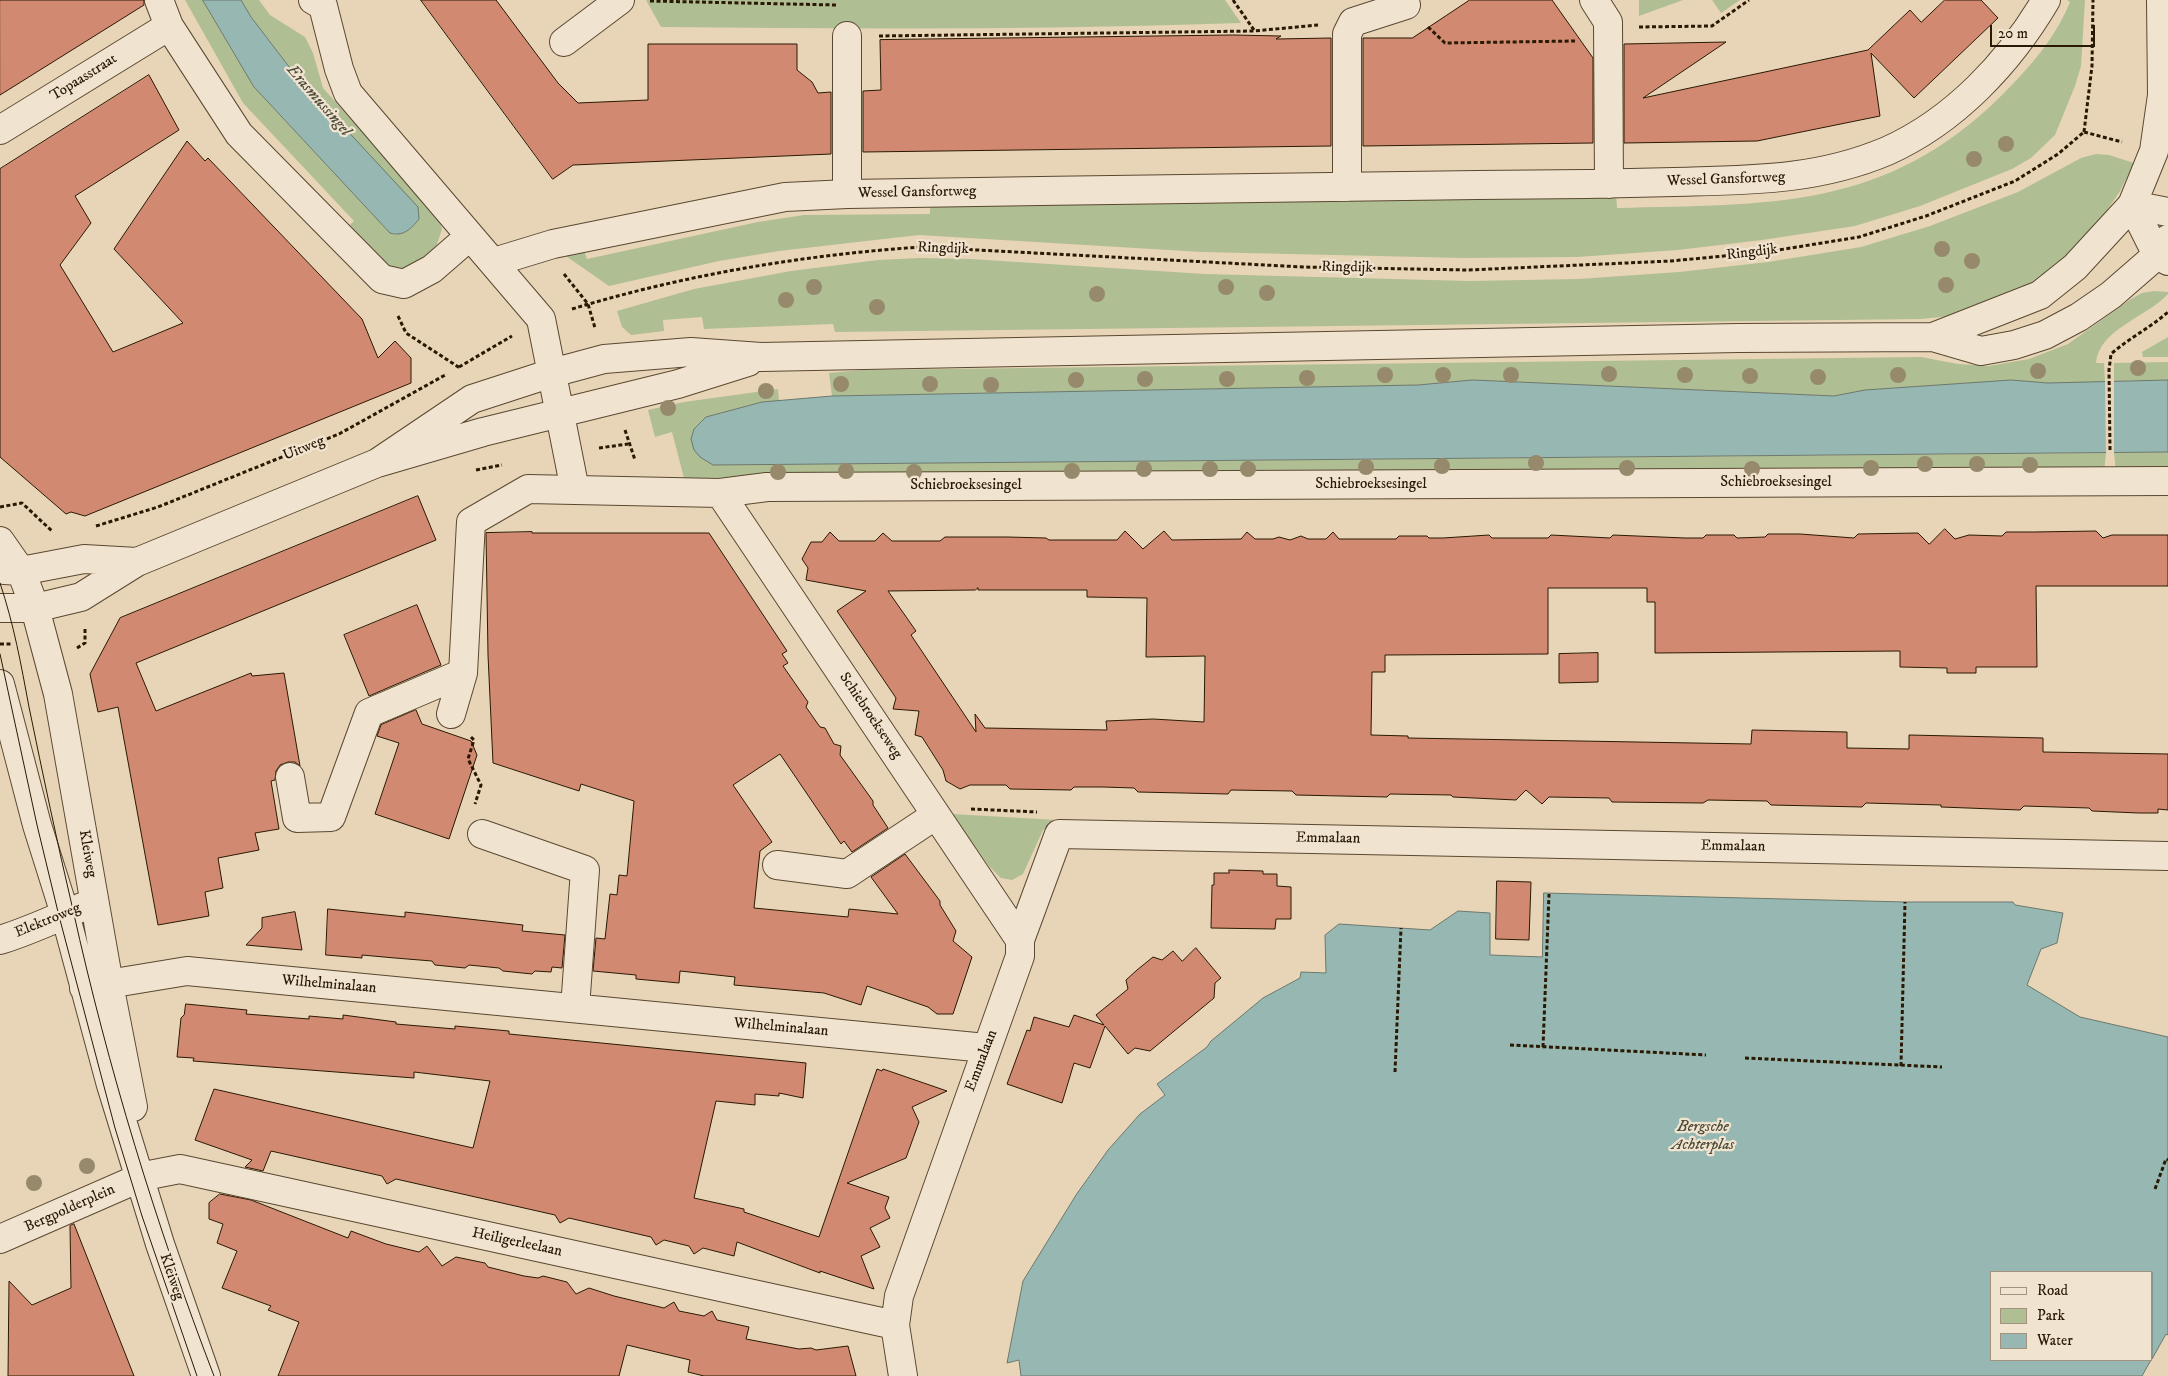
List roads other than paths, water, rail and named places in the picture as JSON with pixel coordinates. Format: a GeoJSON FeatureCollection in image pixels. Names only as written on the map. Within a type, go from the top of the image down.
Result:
{"type":"FeatureCollection","features":[{"type":"Feature","properties":{"kind":"street"},"geometry":{"type":"LineString","coordinates":[[159,0],[169,26],[239,134],[382,279],[404,284],[432,269],[470,236]]}},
{"type":"Feature","properties":{"kind":"street"},"geometry":{"type":"LineString","coordinates":[[564,42],[620,0]]}},
{"type":"Feature","properties":{"kind":"street"},"geometry":{"type":"LineString","coordinates":[[1594,0],[1608,22],[1608,184]]}},
{"type":"Feature","properties":{"kind":"street","name":"Wessel Gansfortweg"},"geometry":{"type":"LineString","coordinates":[[494,262],[553,244],[785,196],[1347,186],[1608,184],[1765,180],[1799,176],[1886,151],[1927,128],[1962,102],[1994,72],[2030,26],[2046,0]]}},
{"type":"Feature","properties":{"kind":"street"},"geometry":{"type":"LineString","coordinates":[[1933,337],[2040,295],[2075,267],[2132,205],[2154,151],[2162,96],[2161,0]]}},
{"type":"Feature","properties":{"kind":"street"},"geometry":{"type":"LineString","coordinates":[[321,2],[339,69],[348,93],[542,319],[575,490],[528,489],[471,522],[463,674],[451,714]]}},
{"type":"Feature","properties":{"kind":"street"},"geometry":{"type":"LineString","coordinates":[[1347,186],[1347,34],[1353,22],[1406,6]]}},
{"type":"Feature","properties":{"kind":"street","name":"Topaasstraat"},"geometry":{"type":"LineString","coordinates":[[0,130],[169,26]]}},
{"type":"Feature","properties":{"kind":"street"},"geometry":{"type":"LineString","coordinates":[[847,36],[847,194]]}},
{"type":"Feature","properties":{"kind":"street"},"geometry":{"type":"LineString","coordinates":[[2132,205],[2168,212]]}},
{"type":"Feature","properties":{"kind":"street"},"geometry":{"type":"LineString","coordinates":[[377,463],[472,399],[552,373],[604,359],[691,352],[761,357],[1728,338],[1933,337],[1981,351],[2014,345],[2045,335],[2079,317],[2111,295],[2164,252],[2132,205]]}},
{"type":"Feature","properties":{"kind":"street"},"geometry":{"type":"LineString","coordinates":[[0,608],[35,608],[81,597],[137,562],[377,463],[484,432],[678,384],[761,357]]}},
{"type":"Feature","properties":{"kind":"street","name":"Schiebroeksesingel"},"geometry":{"type":"LineString","coordinates":[[575,490],[720,493],[767,487],[2168,481]]}},
{"type":"Feature","properties":{"kind":"street","name":"Schiebroekseweg"},"geometry":{"type":"LineString","coordinates":[[720,493],[1020,940]]}},
{"type":"Feature","properties":{"kind":"street","name":"Kleiweg"},"geometry":{"type":"LineString","coordinates":[[0,541],[10,570],[35,608],[58,694],[95,902],[97,986]]}},
{"type":"Feature","properties":{"kind":"street"},"geometry":{"type":"LineString","coordinates":[[10,570],[84,558],[137,562]]}},
{"type":"Feature","properties":{"kind":"street"},"geometry":{"type":"LineString","coordinates":[[290,777],[297,818],[331,817],[369,713],[463,674]]}},
{"type":"Feature","properties":{"kind":"street","name":"Kleiweg"},"geometry":{"type":"LineString","coordinates":[[0,684],[37,825],[65,914],[97,986],[133,1098],[139,1178],[206,1376]]}},
{"type":"Feature","properties":{"kind":"street"},"geometry":{"type":"LineString","coordinates":[[777,865],[847,874],[934,811]]}},
{"type":"Feature","properties":{"kind":"street"},"geometry":{"type":"LineString","coordinates":[[482,834],[585,870],[575,1008]]}},
{"type":"Feature","properties":{"kind":"street","name":"Emmalaan"},"geometry":{"type":"LineString","coordinates":[[903,1376],[895,1326],[899,1296],[1020,956],[1020,940],[1059,834],[2168,856]]}},
{"type":"Feature","properties":{"kind":"street","name":"Elektroweg"},"geometry":{"type":"LineString","coordinates":[[0,940],[31,931],[95,902]]}},
{"type":"Feature","properties":{"kind":"street","name":"Wilhelminalaan"},"geometry":{"type":"LineString","coordinates":[[97,986],[187,971],[986,1048]]}},
{"type":"Feature","properties":{"kind":"street","name":"Heiligerleelaan"},"geometry":{"type":"LineString","coordinates":[[139,1178],[180,1169],[895,1326]]}},
{"type":"Feature","properties":{"kind":"street","name":"Bergpolderplein"},"geometry":{"type":"LineString","coordinates":[[0,1239],[139,1178]]}},
{"type":"Feature","properties":{"kind":"water","name":"Erasmussingel"},"geometry":{"type":"Polygon","coordinates":[[[203,0],[241,0],[251,17],[293,72],[418,207],[419,219],[413,226],[403,233],[390,233],[254,87],[203,0]]]}},
{"type":"Feature","properties":{"kind":"water"},"geometry":{"type":"Polygon","coordinates":[[[1473,380],[1834,396],[1865,390],[2011,380],[2048,383],[2168,380],[2168,452],[713,465],[700,457],[694,450],[691,439],[694,429],[706,417],[762,402],[832,396],[1418,385],[1473,380]]]}},
{"type":"Feature","properties":{"kind":"water","name":"Bergsche Achterplas"},"geometry":{"type":"Polygon","coordinates":[[[1544,893],[1905,902],[2013,902],[2015,905],[2063,913],[2057,943],[2041,949],[2027,985],[2080,1017],[2168,1037],[2168,1335],[2166,1334],[2153,1357],[2153,1271],[1990,1271],[1990,1361],[2150,1361],[2142,1376],[1021,1376],[1019,1360],[1007,1363],[1023,1281],[1076,1195],[1108,1150],[1140,1114],[1165,1095],[1157,1084],[1207,1047],[1211,1041],[1263,998],[1300,978],[1301,972],[1326,973],[1325,935],[1339,924],[1430,930],[1458,911],[1490,913],[1490,955],[1542,957],[1544,893]]]}},
{"type":"Feature","properties":{"kind":"tram line"},"geometry":{"type":"LineString","coordinates":[[0,583],[17,645],[61,859],[102,1028],[153,1204],[214,1376]]}},
{"type":"Feature","properties":{"kind":"tram line"},"geometry":{"type":"LineString","coordinates":[[0,654],[59,916],[115,1128],[142,1216],[197,1376]]}}]}
